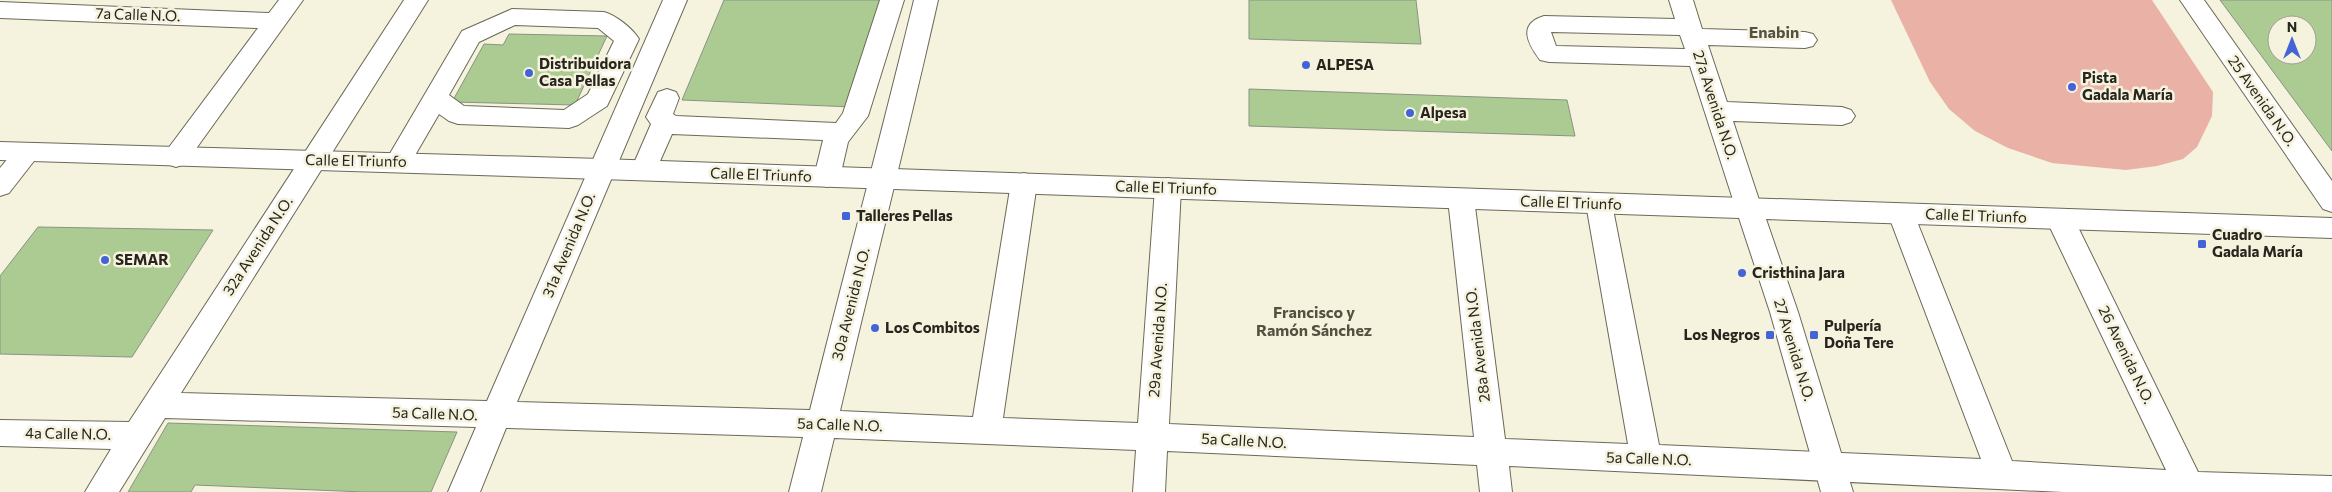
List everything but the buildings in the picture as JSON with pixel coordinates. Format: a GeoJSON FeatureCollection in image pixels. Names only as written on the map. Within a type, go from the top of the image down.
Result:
{"type":"FeatureCollection","features":[{"type":"Feature","properties":{"kind":"street"},"geometry":{"type":"LineString","coordinates":[[176,157],[291,0]]}},
{"type":"Feature","properties":{"kind":"street","name":"32a Avenida N.O."},"geometry":{"type":"LineString","coordinates":[[101,492],[416,0]]}},
{"type":"Feature","properties":{"kind":"street","name":"31a Avenida N.O."},"geometry":{"type":"LineString","coordinates":[[464,492],[601,168],[675,0]]}},
{"type":"Feature","properties":{"kind":"street"},"geometry":{"type":"LineString","coordinates":[[827,177],[836,140],[856,116],[892,0]]}},
{"type":"Feature","properties":{"kind":"street","name":"30a Avenida N.O."},"geometry":{"type":"LineString","coordinates":[[805,492],[872,216],[884,178],[926,0]]}},
{"type":"Feature","properties":{"kind":"street","name":"27a Avenida N.O."},"geometry":{"type":"LineString","coordinates":[[1681,0],[1749,209]]}},
{"type":"Feature","properties":{"kind":"street","name":"25 Avenida N.O."},"geometry":{"type":"LineString","coordinates":[[2192,0],[2332,202]]}},
{"type":"Feature","properties":{"kind":"street","name":"7a Calle N.O."},"geometry":{"type":"LineString","coordinates":[[0,10],[275,21]]}},
{"type":"Feature","properties":{"kind":"street"},"geometry":{"type":"LineString","coordinates":[[398,162],[470,37],[512,17],[604,20],[627,39],[598,100],[569,119],[458,116],[435,98]]}},
{"type":"Feature","properties":{"kind":"street"},"geometry":{"type":"LineString","coordinates":[[1694,41],[1544,24],[1539,29],[1540,43],[1549,54],[1694,41],[1805,40]]}},
{"type":"Feature","properties":{"kind":"street"},"geometry":{"type":"LineString","coordinates":[[644,170],[666,110],[670,126],[843,132]]}},
{"type":"Feature","properties":{"kind":"street"},"geometry":{"type":"LineString","coordinates":[[1717,111],[1842,116]]}},
{"type":"Feature","properties":{"kind":"street","name":"Calle El Triunfo"},"geometry":{"type":"LineString","coordinates":[[0,151],[601,168],[2332,228]]}},
{"type":"Feature","properties":{"kind":"street"},"geometry":{"type":"LineString","coordinates":[[0,186],[28,152]]}},
{"type":"Feature","properties":{"kind":"street"},"geometry":{"type":"LineString","coordinates":[[986,431],[1024,183]]}},
{"type":"Feature","properties":{"kind":"street","name":"29a Avenida N.O."},"geometry":{"type":"LineString","coordinates":[[1149,492],[1168,188]]}},
{"type":"Feature","properties":{"kind":"street","name":"28a Avenida N.O."},"geometry":{"type":"LineString","coordinates":[[1461,199],[1496,492]]}},
{"type":"Feature","properties":{"kind":"street"},"geometry":{"type":"LineString","coordinates":[[1600,204],[1646,459]]}},
{"type":"Feature","properties":{"kind":"street","name":"27 Avenida N.O."},"geometry":{"type":"LineString","coordinates":[[1749,209],[1784,312],[1833,479]]}},
{"type":"Feature","properties":{"kind":"street"},"geometry":{"type":"LineString","coordinates":[[1901,214],[2002,474]]}},
{"type":"Feature","properties":{"kind":"street","name":"26 Avenida N.O."},"geometry":{"type":"LineString","coordinates":[[2060,218],[2190,489]]}},
{"type":"Feature","properties":{"kind":"street","name":"5a Calle N.O."},"geometry":{"type":"LineString","coordinates":[[156,405],[822,424],[1152,437],[1646,459],[1833,479],[2002,474],[2190,489],[2332,490]]}},
{"type":"Feature","properties":{"kind":"street","name":"4a Calle N.O."},"geometry":{"type":"LineString","coordinates":[[0,433],[137,436]]}},
{"type":"Feature","properties":{"kind":"shaded area","name":"Pista Gadala María"},"geometry":{"type":"Polygon","coordinates":[[[1891,0],[2152,0],[2213,92],[2212,116],[2197,147],[2183,159],[2157,166],[2126,170],[2052,163],[2008,148],[1975,131],[1949,109],[1930,82],[1891,0]]]}},
{"type":"Feature","properties":{"kind":"place","name":"ALPESA"},"geometry":{"type":"Point","coordinates":[1306,65]}},
{"type":"Feature","properties":{"kind":"place","name":"Distribuidora Casa Pellas"},"geometry":{"type":"Point","coordinates":[529,73]}},
{"type":"Feature","properties":{"kind":"place","name":"Pista Gadala María"},"geometry":{"type":"Point","coordinates":[2072,87]}},
{"type":"Feature","properties":{"kind":"place","name":"Alpesa"},"geometry":{"type":"Point","coordinates":[1410,113]}},
{"type":"Feature","properties":{"kind":"place","name":"Talleres Pellas"},"geometry":{"type":"Point","coordinates":[846,216]}},
{"type":"Feature","properties":{"kind":"place","name":"Cuadro Gadala María"},"geometry":{"type":"Point","coordinates":[2202,244]}},
{"type":"Feature","properties":{"kind":"place","name":"SEMAR"},"geometry":{"type":"Point","coordinates":[105,260]}},
{"type":"Feature","properties":{"kind":"place","name":"Cristhina Jara"},"geometry":{"type":"Point","coordinates":[1742,273]}},
{"type":"Feature","properties":{"kind":"place","name":"Los Combitos"},"geometry":{"type":"Point","coordinates":[875,328]}},
{"type":"Feature","properties":{"kind":"place","name":"Los Negros"},"geometry":{"type":"Point","coordinates":[1770,335]}},
{"type":"Feature","properties":{"kind":"place","name":"Pulpería Doña Tere"},"geometry":{"type":"Point","coordinates":[1814,335]}},
{"type":"Feature","properties":{"kind":"district","name":"Enabin"},"geometry":{"type":"Point","coordinates":[1774,32]}},
{"type":"Feature","properties":{"kind":"district","name":"Francisco y Ramón Sánchez"},"geometry":{"type":"Point","coordinates":[1314,321]}}]}
